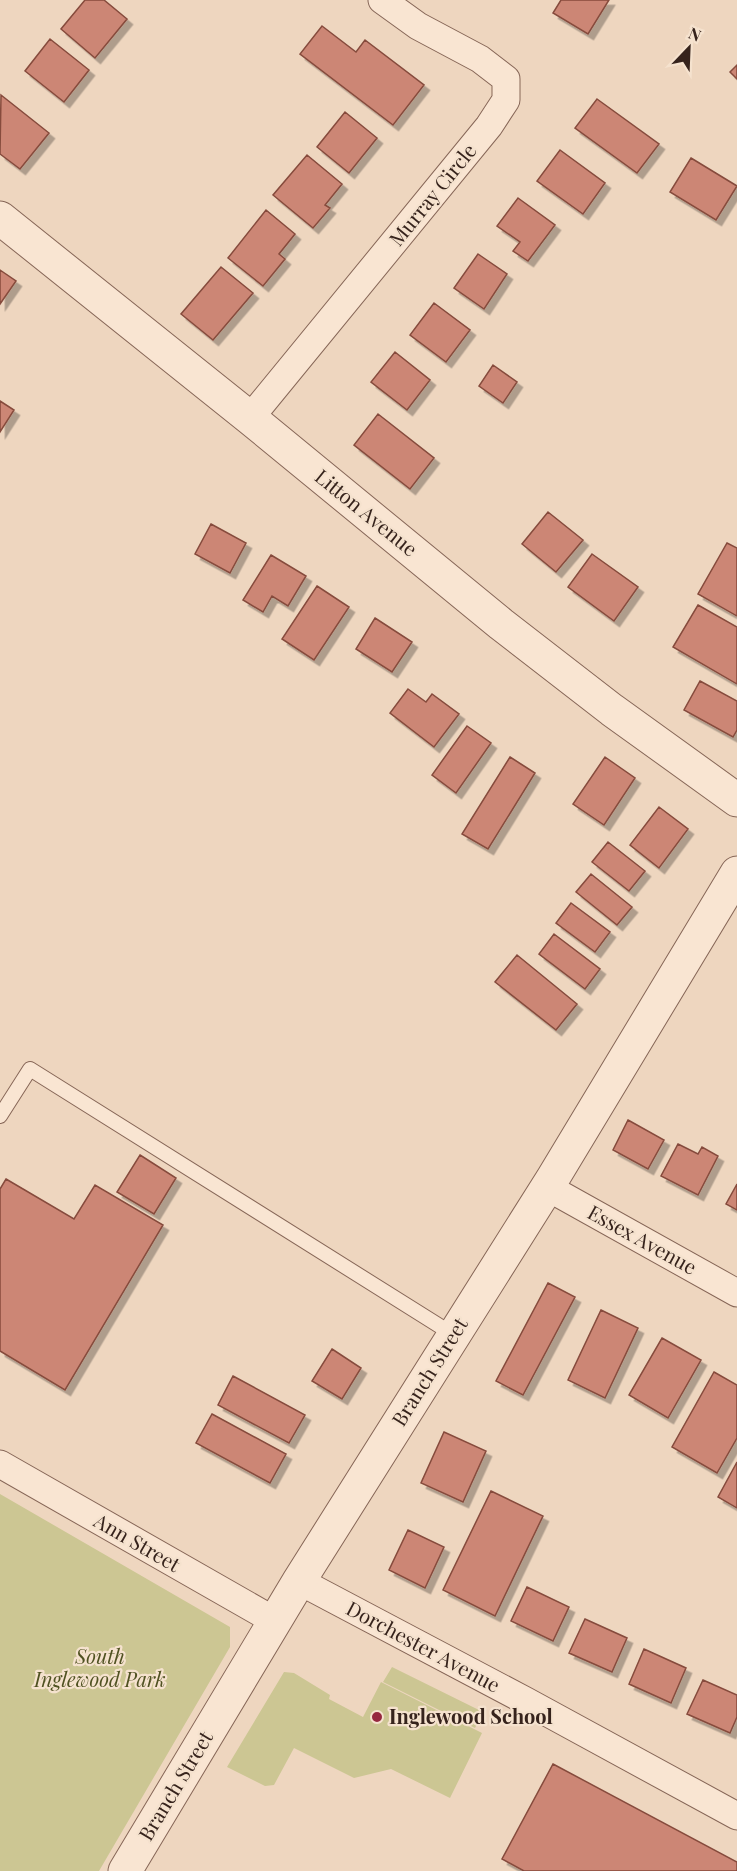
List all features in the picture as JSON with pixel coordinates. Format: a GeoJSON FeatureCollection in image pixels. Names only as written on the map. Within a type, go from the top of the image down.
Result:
{"type":"FeatureCollection","features":[{"type":"Feature","properties":{"kind":"street","name":"Murray Circle"},"geometry":{"type":"LineString","coordinates":[[250,418],[489,126],[506,100],[506,79],[480,59],[418,26],[382,0]]}},
{"type":"Feature","properties":{"kind":"street","name":"Litton Avenue"},"geometry":{"type":"LineString","coordinates":[[0,218],[250,418],[501,624],[612,710],[737,800]]}},
{"type":"Feature","properties":{"kind":"street","name":"Branch Street"},"geometry":{"type":"LineString","coordinates":[[125,1871],[299,1581],[547,1187],[737,873]]}},
{"type":"Feature","properties":{"kind":"street","name":"Essex Avenue"},"geometry":{"type":"LineString","coordinates":[[547,1187],[737,1293]]}},
{"type":"Feature","properties":{"kind":"street","name":"Ann Street"},"geometry":{"type":"LineString","coordinates":[[0,1464],[275,1621]]}},
{"type":"Feature","properties":{"kind":"street","name":"Dorchester Avenue"},"geometry":{"type":"LineString","coordinates":[[299,1581],[737,1816]]}},
{"type":"Feature","properties":{"kind":"lane"},"geometry":{"type":"LineString","coordinates":[[0,1116],[30,1069],[454,1335]]}},
{"type":"Feature","properties":{"kind":"green space","name":"South Inglewood Park"},"geometry":{"type":"Polygon","coordinates":[[[0,1494],[230,1627],[230,1647],[99,1871],[0,1871],[0,1494]]]}},
{"type":"Feature","properties":{"kind":"green space"},"geometry":{"type":"Polygon","coordinates":[[[392,1667],[483,1712],[475,1728],[383,1682],[392,1667]]]}},
{"type":"Feature","properties":{"kind":"green space"},"geometry":{"type":"Polygon","coordinates":[[[284,1672],[294,1673],[330,1695],[329,1699],[363,1717],[381,1682],[482,1733],[450,1798],[391,1769],[354,1778],[294,1748],[274,1785],[265,1786],[227,1767],[284,1672]]]}},
{"type":"Feature","properties":{"kind":"building"},"geometry":{"type":"Polygon","coordinates":[[[85,0],[104,0],[127,19],[95,58],[61,29],[85,0]]]}},
{"type":"Feature","properties":{"kind":"building"},"geometry":{"type":"Polygon","coordinates":[[[561,0],[609,0],[588,34],[553,13],[561,0]]]}},
{"type":"Feature","properties":{"kind":"building"},"geometry":{"type":"Polygon","coordinates":[[[322,26],[356,52],[365,40],[424,85],[393,125],[300,54],[322,26]]]}},
{"type":"Feature","properties":{"kind":"building"},"geometry":{"type":"Polygon","coordinates":[[[50,39],[89,70],[64,102],[25,71],[50,39]]]}},
{"type":"Feature","properties":{"kind":"building"},"geometry":{"type":"Polygon","coordinates":[[[737,65],[737,79],[730,72],[737,65]]]}},
{"type":"Feature","properties":{"kind":"building"},"geometry":{"type":"Polygon","coordinates":[[[1,95],[49,133],[20,169],[0,154],[1,95]]]}},
{"type":"Feature","properties":{"kind":"building"},"geometry":{"type":"Polygon","coordinates":[[[597,99],[659,144],[637,173],[575,128],[597,99]]]}},
{"type":"Feature","properties":{"kind":"building"},"geometry":{"type":"Polygon","coordinates":[[[345,112],[377,138],[349,173],[317,147],[345,112]]]}},
{"type":"Feature","properties":{"kind":"building"},"geometry":{"type":"Polygon","coordinates":[[[560,150],[605,183],[583,214],[537,181],[560,150]]]}},
{"type":"Feature","properties":{"kind":"building"},"geometry":{"type":"Polygon","coordinates":[[[307,155],[342,184],[325,205],[330,208],[313,228],[273,195],[307,155]]]}},
{"type":"Feature","properties":{"kind":"building"},"geometry":{"type":"Polygon","coordinates":[[[691,158],[737,186],[716,220],[670,192],[691,158]]]}},
{"type":"Feature","properties":{"kind":"building"},"geometry":{"type":"Polygon","coordinates":[[[518,198],[555,225],[528,261],[513,251],[520,242],[497,226],[518,198]]]}},
{"type":"Feature","properties":{"kind":"building"},"geometry":{"type":"Polygon","coordinates":[[[266,210],[295,234],[279,254],[285,259],[263,286],[228,258],[266,210]]]}},
{"type":"Feature","properties":{"kind":"building"},"geometry":{"type":"Polygon","coordinates":[[[478,254],[507,274],[484,309],[454,288],[478,254]]]}},
{"type":"Feature","properties":{"kind":"building"},"geometry":{"type":"Polygon","coordinates":[[[221,267],[253,293],[213,340],[181,314],[221,267]]]}},
{"type":"Feature","properties":{"kind":"building"},"geometry":{"type":"Polygon","coordinates":[[[0,270],[16,281],[0,304],[0,270]]]}},
{"type":"Feature","properties":{"kind":"building"},"geometry":{"type":"Polygon","coordinates":[[[434,303],[470,330],[446,362],[410,335],[434,303]]]}},
{"type":"Feature","properties":{"kind":"building"},"geometry":{"type":"Polygon","coordinates":[[[395,352],[430,380],[407,410],[371,382],[395,352]]]}},
{"type":"Feature","properties":{"kind":"building"},"geometry":{"type":"Polygon","coordinates":[[[493,365],[517,382],[503,403],[479,386],[493,365]]]}},
{"type":"Feature","properties":{"kind":"building"},"geometry":{"type":"Polygon","coordinates":[[[0,401],[14,410],[0,432],[0,401]]]}},
{"type":"Feature","properties":{"kind":"building"},"geometry":{"type":"Polygon","coordinates":[[[378,414],[434,458],[410,489],[354,445],[378,414]]]}},
{"type":"Feature","properties":{"kind":"building"},"geometry":{"type":"Polygon","coordinates":[[[548,512],[583,540],[556,572],[522,544],[548,512]]]}},
{"type":"Feature","properties":{"kind":"building"},"geometry":{"type":"Polygon","coordinates":[[[211,524],[246,543],[230,573],[195,554],[211,524]]]}},
{"type":"Feature","properties":{"kind":"building"},"geometry":{"type":"Polygon","coordinates":[[[727,543],[737,548],[737,616],[698,594],[727,543]]]}},
{"type":"Feature","properties":{"kind":"building"},"geometry":{"type":"Polygon","coordinates":[[[592,554],[638,587],[614,621],[568,587],[592,554]]]}},
{"type":"Feature","properties":{"kind":"building"},"geometry":{"type":"Polygon","coordinates":[[[271,555],[306,576],[288,606],[272,596],[263,612],[243,600],[271,555]]]}},
{"type":"Feature","properties":{"kind":"building"},"geometry":{"type":"Polygon","coordinates":[[[317,586],[349,607],[314,660],[282,639],[317,586]]]}},
{"type":"Feature","properties":{"kind":"building"},"geometry":{"type":"Polygon","coordinates":[[[698,605],[737,627],[737,684],[673,647],[698,605]]]}},
{"type":"Feature","properties":{"kind":"building"},"geometry":{"type":"Polygon","coordinates":[[[375,618],[412,642],[392,672],[356,649],[375,618]]]}},
{"type":"Feature","properties":{"kind":"building"},"geometry":{"type":"Polygon","coordinates":[[[700,681],[737,701],[737,730],[733,737],[684,710],[700,681]]]}},
{"type":"Feature","properties":{"kind":"building"},"geometry":{"type":"Polygon","coordinates":[[[408,689],[426,702],[432,694],[459,714],[434,747],[390,713],[408,689]]]}},
{"type":"Feature","properties":{"kind":"building"},"geometry":{"type":"Polygon","coordinates":[[[467,726],[491,743],[456,793],[432,775],[467,726]]]}},
{"type":"Feature","properties":{"kind":"building"},"geometry":{"type":"Polygon","coordinates":[[[510,757],[535,773],[488,849],[462,834],[510,757]]]}},
{"type":"Feature","properties":{"kind":"building"},"geometry":{"type":"Polygon","coordinates":[[[605,757],[635,778],[604,825],[573,804],[605,757]]]}},
{"type":"Feature","properties":{"kind":"building"},"geometry":{"type":"Polygon","coordinates":[[[659,807],[688,829],[659,868],[630,845],[659,807]]]}},
{"type":"Feature","properties":{"kind":"building"},"geometry":{"type":"Polygon","coordinates":[[[608,842],[645,871],[629,891],[592,862],[608,842]]]}},
{"type":"Feature","properties":{"kind":"building"},"geometry":{"type":"Polygon","coordinates":[[[591,874],[632,907],[617,925],[576,892],[591,874]]]}},
{"type":"Feature","properties":{"kind":"building"},"geometry":{"type":"Polygon","coordinates":[[[571,903],[610,932],[595,952],[556,923],[571,903]]]}},
{"type":"Feature","properties":{"kind":"building"},"geometry":{"type":"Polygon","coordinates":[[[554,934],[600,969],[585,989],[539,954],[554,934]]]}},
{"type":"Feature","properties":{"kind":"building"},"geometry":{"type":"Polygon","coordinates":[[[517,955],[577,1004],[556,1030],[495,982],[517,955]]]}},
{"type":"Feature","properties":{"kind":"building"},"geometry":{"type":"Polygon","coordinates":[[[628,1120],[664,1140],[648,1169],[613,1150],[628,1120]]]}},
{"type":"Feature","properties":{"kind":"building"},"geometry":{"type":"Polygon","coordinates":[[[678,1144],[698,1154],[702,1147],[718,1156],[698,1195],[661,1176],[678,1144]]]}},
{"type":"Feature","properties":{"kind":"building"},"geometry":{"type":"Polygon","coordinates":[[[140,1155],[176,1178],[154,1214],[117,1192],[140,1155]]]}},
{"type":"Feature","properties":{"kind":"building"},"geometry":{"type":"Polygon","coordinates":[[[6,1179],[74,1219],[95,1185],[163,1225],[65,1390],[0,1351],[0,1189],[6,1179]]]}},
{"type":"Feature","properties":{"kind":"building"},"geometry":{"type":"Polygon","coordinates":[[[737,1184],[737,1210],[726,1204],[737,1184]]]}},
{"type":"Feature","properties":{"kind":"building"},"geometry":{"type":"Polygon","coordinates":[[[548,1283],[575,1297],[523,1395],[496,1381],[548,1283]]]}},
{"type":"Feature","properties":{"kind":"building"},"geometry":{"type":"Polygon","coordinates":[[[601,1310],[638,1328],[605,1398],[568,1380],[601,1310]]]}},
{"type":"Feature","properties":{"kind":"building"},"geometry":{"type":"Polygon","coordinates":[[[662,1338],[701,1360],[668,1418],[629,1395],[662,1338]]]}},
{"type":"Feature","properties":{"kind":"building"},"geometry":{"type":"Polygon","coordinates":[[[332,1349],[361,1368],[342,1399],[312,1381],[332,1349]]]}},
{"type":"Feature","properties":{"kind":"building"},"geometry":{"type":"Polygon","coordinates":[[[714,1372],[737,1385],[737,1438],[717,1473],[672,1447],[714,1372]]]}},
{"type":"Feature","properties":{"kind":"building"},"geometry":{"type":"Polygon","coordinates":[[[233,1376],[305,1415],[289,1443],[218,1405],[233,1376]]]}},
{"type":"Feature","properties":{"kind":"building"},"geometry":{"type":"Polygon","coordinates":[[[212,1414],[286,1454],[270,1483],[196,1443],[212,1414]]]}},
{"type":"Feature","properties":{"kind":"building"},"geometry":{"type":"Polygon","coordinates":[[[444,1432],[486,1451],[463,1502],[421,1483],[444,1432]]]}},
{"type":"Feature","properties":{"kind":"building"},"geometry":{"type":"Polygon","coordinates":[[[737,1462],[737,1508],[718,1497],[737,1462]]]}},
{"type":"Feature","properties":{"kind":"building"},"geometry":{"type":"Polygon","coordinates":[[[491,1491],[543,1516],[495,1616],[443,1590],[491,1491]]]}},
{"type":"Feature","properties":{"kind":"building"},"geometry":{"type":"Polygon","coordinates":[[[408,1530],[444,1547],[425,1588],[389,1570],[408,1530]]]}},
{"type":"Feature","properties":{"kind":"building"},"geometry":{"type":"Polygon","coordinates":[[[527,1587],[569,1607],[553,1641],[511,1621],[527,1587]]]}},
{"type":"Feature","properties":{"kind":"building"},"geometry":{"type":"Polygon","coordinates":[[[585,1619],[627,1638],[612,1672],[569,1653],[585,1619]]]}},
{"type":"Feature","properties":{"kind":"building"},"geometry":{"type":"Polygon","coordinates":[[[644,1649],[686,1668],[671,1703],[629,1684],[644,1649]]]}},
{"type":"Feature","properties":{"kind":"building"},"geometry":{"type":"Polygon","coordinates":[[[703,1680],[737,1695],[737,1717],[730,1733],[687,1714],[703,1680]]]}},
{"type":"Feature","properties":{"kind":"building"},"geometry":{"type":"Polygon","coordinates":[[[553,1764],[737,1862],[737,1871],[524,1871],[502,1859],[553,1764]]]}},
{"type":"Feature","properties":{"kind":"place","name":"Inglewood School"},"geometry":{"type":"Point","coordinates":[377,1717]}}]}
